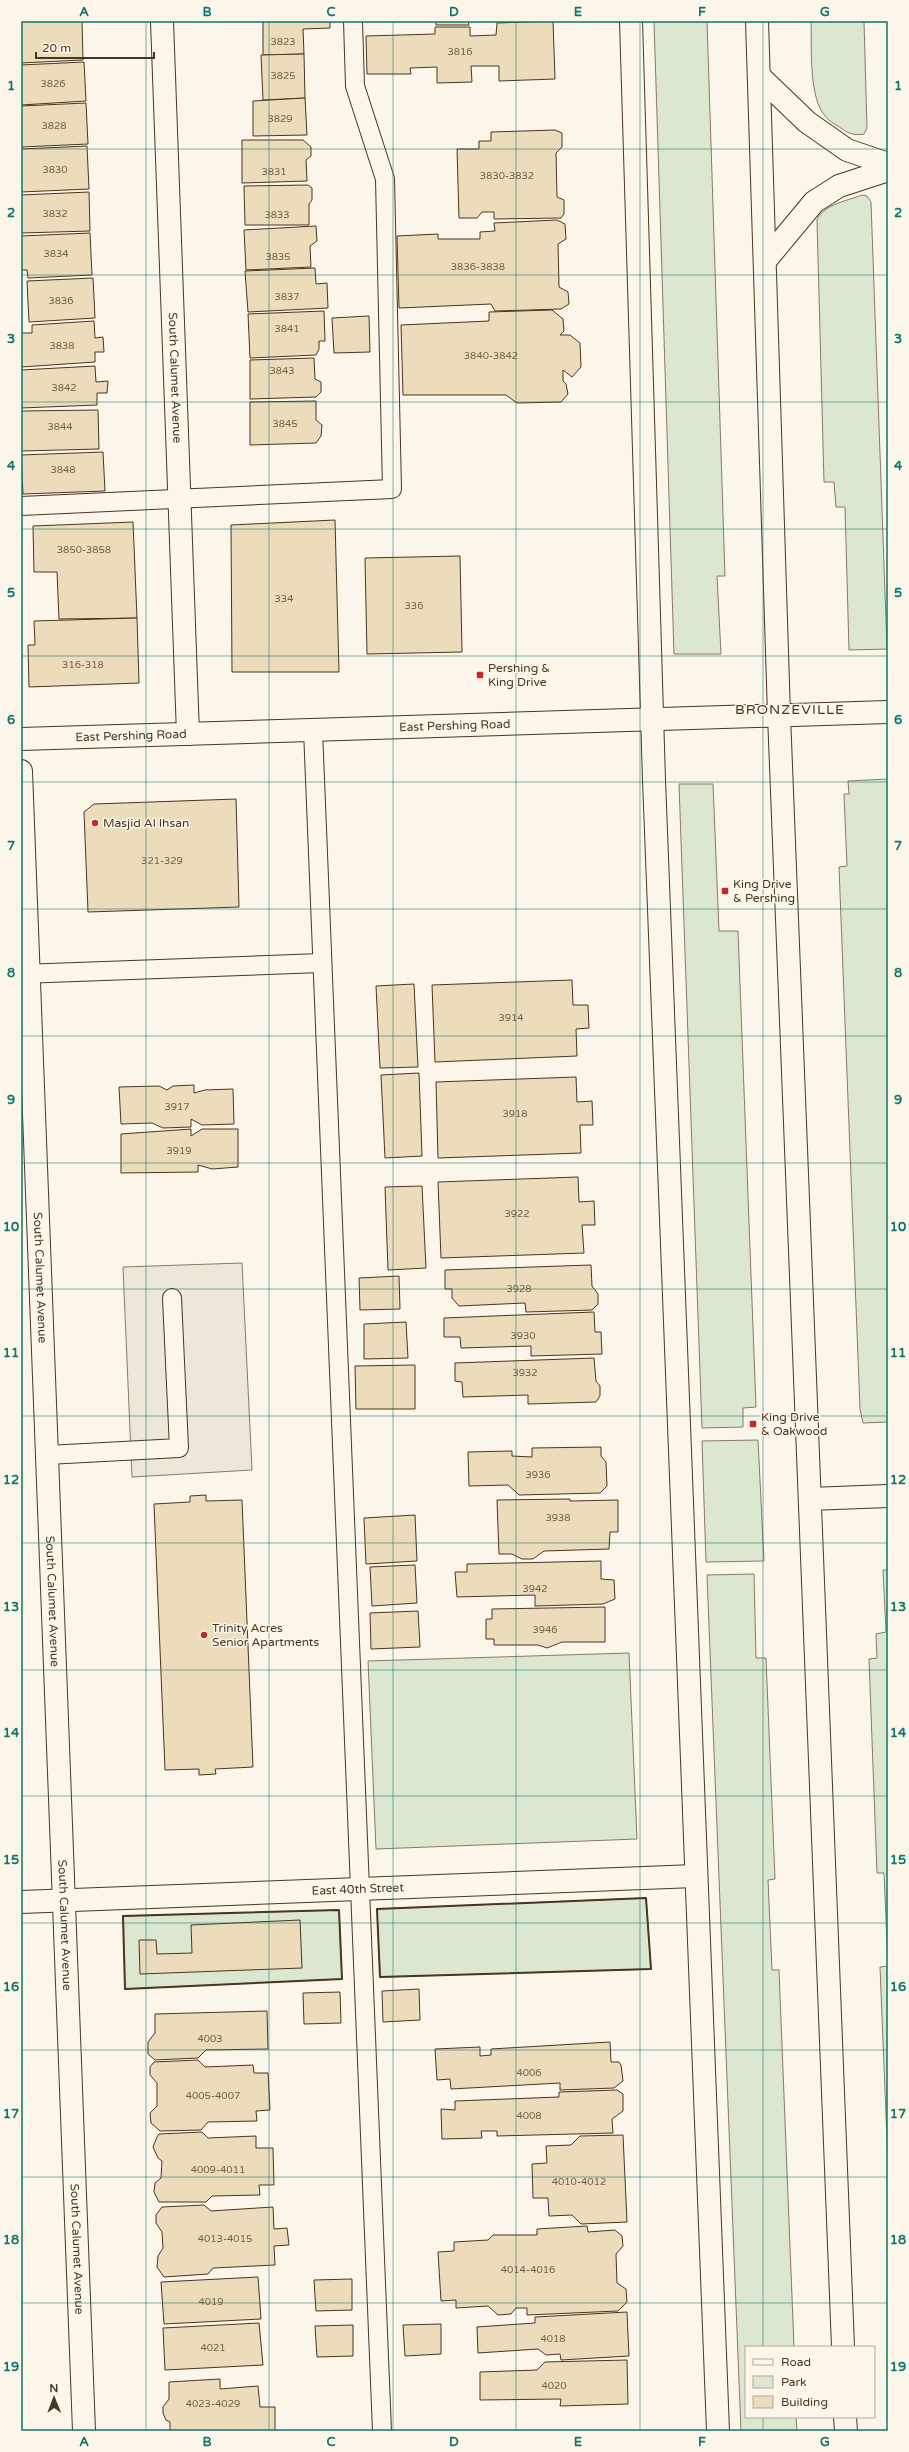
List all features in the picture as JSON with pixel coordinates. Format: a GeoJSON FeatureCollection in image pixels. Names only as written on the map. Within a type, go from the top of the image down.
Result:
{"type":"FeatureCollection","features":[{"type":"Feature","properties":{"kind":"street","name":"South Calumet Avenue"},"geometry":{"type":"LineString","coordinates":[[162,21],[188,734]]}},
{"type":"Feature","properties":{"kind":"street"},"geometry":{"type":"LineString","coordinates":[[631,21],[652,720],[695,1876],[718,2431]]}},
{"type":"Feature","properties":{"kind":"street"},"geometry":{"type":"LineString","coordinates":[[758,21],[779,715],[843,2346]]}},
{"type":"Feature","properties":{"kind":"street"},"geometry":{"type":"LineString","coordinates":[[759,76],[807,122],[847,150],[888,164]]}},
{"type":"Feature","properties":{"kind":"street"},"geometry":{"type":"LineString","coordinates":[[765,261],[814,202],[839,186],[888,170]]}},
{"type":"Feature","properties":{"kind":"street","name":"East Pershing Road"},"geometry":{"type":"LineString","coordinates":[[21,739],[888,712]]}},
{"type":"Feature","properties":{"kind":"street","name":"South Calumet Avenue"},"geometry":{"type":"LineString","coordinates":[[21,771],[25,974],[47,1455],[84,2431]]}},
{"type":"Feature","properties":{"kind":"street"},"geometry":{"type":"LineString","coordinates":[[810,1499],[888,1496]]}},
{"type":"Feature","properties":{"kind":"street","name":"East 40th Street"},"geometry":{"type":"LineString","coordinates":[[21,1902],[695,1876]]}},
{"type":"Feature","properties":{"kind":"street"},"geometry":{"type":"LineString","coordinates":[[846,2418],[846,2431]]}},
{"type":"Feature","properties":{"kind":"lane"},"geometry":{"type":"LineString","coordinates":[[21,506],[392,490],[385,179],[355,86],[353,21]]}},
{"type":"Feature","properties":{"kind":"lane"},"geometry":{"type":"LineString","coordinates":[[313,730],[321,963],[382,2431]]}},
{"type":"Feature","properties":{"kind":"lane"},"geometry":{"type":"LineString","coordinates":[[25,974],[321,963]]}},
{"type":"Feature","properties":{"kind":"lane"},"geometry":{"type":"LineString","coordinates":[[47,1455],[179,1448],[172,1298]]}},
{"type":"Feature","properties":{"kind":"green space"},"geometry":{"type":"Polygon","coordinates":[[[654,21],[707,21],[725,576],[717,576],[721,654],[674,654],[654,21]]]}},
{"type":"Feature","properties":{"kind":"green space"},"geometry":{"type":"Polygon","coordinates":[[[811,21],[864,21],[867,128],[864,134],[853,134],[844,130],[829,120],[820,108],[816,98],[812,72],[811,21]]]}},
{"type":"Feature","properties":{"kind":"green space"},"geometry":{"type":"Polygon","coordinates":[[[862,195],[867,196],[871,202],[887,649],[849,650],[845,507],[836,507],[834,482],[824,482],[817,220],[825,210],[830,207],[862,195]]]}},
{"type":"Feature","properties":{"kind":"green space"},"geometry":{"type":"Polygon","coordinates":[[[888,779],[888,1422],[863,1423],[860,1409],[839,867],[847,866],[844,794],[849,794],[848,781],[888,779]]]}},
{"type":"Feature","properties":{"kind":"green space"},"geometry":{"type":"Polygon","coordinates":[[[679,784],[713,784],[719,931],[738,931],[756,1407],[743,1408],[743,1427],[702,1428],[679,784]]]}},
{"type":"Feature","properties":{"kind":"green space"},"geometry":{"type":"Polygon","coordinates":[[[758,1440],[764,1561],[706,1562],[702,1441],[758,1440]]]}},
{"type":"Feature","properties":{"kind":"green space"},"geometry":{"type":"Polygon","coordinates":[[[883,1570],[888,1570],[888,1966],[884,1873],[877,1873],[869,1659],[877,1658],[876,1634],[886,1632],[883,1570]]]}},
{"type":"Feature","properties":{"kind":"green space"},"geometry":{"type":"Polygon","coordinates":[[[754,1574],[756,1658],[766,1658],[775,1879],[768,1880],[772,1970],[779,1970],[794,2346],[745,2346],[745,2418],[796,2418],[797,2431],[741,2431],[707,1575],[754,1574]]]}},
{"type":"Feature","properties":{"kind":"green space"},"geometry":{"type":"Polygon","coordinates":[[[629,1653],[637,1839],[376,1849],[368,1661],[629,1653]]]}},
{"type":"Feature","properties":{"kind":"green space"},"geometry":{"type":"Polygon","coordinates":[[[646,1898],[651,1969],[380,1977],[377,1909],[646,1898]]]}},
{"type":"Feature","properties":{"kind":"green space"},"geometry":{"type":"Polygon","coordinates":[[[339,1910],[342,1979],[125,1989],[123,1916],[339,1910]]]}},
{"type":"Feature","properties":{"kind":"green space"},"geometry":{"type":"Polygon","coordinates":[[[888,1966],[888,2165],[880,1967],[888,1966]]]}},
{"type":"Feature","properties":{"kind":"shaded area"},"geometry":{"type":"Polygon","coordinates":[[[242,1263],[252,1470],[132,1477],[123,1267],[242,1263]]]}},
{"type":"Feature","properties":{"kind":"building"},"geometry":{"type":"Polygon","coordinates":[[[21,21],[82,21],[83,60],[21,63],[21,21]]]}},
{"type":"Feature","properties":{"kind":"building"},"geometry":{"type":"Polygon","coordinates":[[[263,21],[330,21],[330,28],[303,29],[304,54],[263,55],[263,21]]]}},
{"type":"Feature","properties":{"kind":"building"},"geometry":{"type":"Polygon","coordinates":[[[436,21],[468,21],[469,25],[436,25],[436,21]]]}},
{"type":"Feature","properties":{"kind":"building"},"geometry":{"type":"Polygon","coordinates":[[[553,21],[555,79],[499,81],[499,66],[471,66],[472,82],[437,83],[437,67],[410,68],[411,74],[367,74],[366,36],[435,34],[435,27],[470,27],[470,36],[496,35],[497,23],[553,21]]]}},
{"type":"Feature","properties":{"kind":"building"},"geometry":{"type":"Polygon","coordinates":[[[304,54],[305,98],[263,100],[261,55],[304,54]]]}},
{"type":"Feature","properties":{"kind":"building"},"geometry":{"type":"Polygon","coordinates":[[[84,62],[86,101],[21,105],[21,65],[84,62]]]}},
{"type":"Feature","properties":{"kind":"building"},"geometry":{"type":"Polygon","coordinates":[[[305,98],[307,135],[253,136],[253,101],[305,98]]]}},
{"type":"Feature","properties":{"kind":"building"},"geometry":{"type":"Polygon","coordinates":[[[86,103],[88,144],[21,147],[21,106],[86,103]]]}},
{"type":"Feature","properties":{"kind":"building"},"geometry":{"type":"Polygon","coordinates":[[[555,130],[562,133],[562,147],[556,153],[557,197],[564,200],[564,214],[561,218],[494,219],[494,212],[482,212],[477,218],[459,218],[457,149],[479,149],[479,141],[491,141],[491,132],[555,130]]]}},
{"type":"Feature","properties":{"kind":"building"},"geometry":{"type":"Polygon","coordinates":[[[242,140],[303,140],[311,147],[311,156],[306,160],[307,181],[242,183],[242,140]]]}},
{"type":"Feature","properties":{"kind":"building"},"geometry":{"type":"Polygon","coordinates":[[[87,146],[89,189],[21,192],[21,149],[87,146]]]}},
{"type":"Feature","properties":{"kind":"building"},"geometry":{"type":"Polygon","coordinates":[[[308,185],[312,188],[312,200],[309,204],[309,225],[245,225],[244,186],[308,185]]]}},
{"type":"Feature","properties":{"kind":"building"},"geometry":{"type":"Polygon","coordinates":[[[89,192],[90,231],[21,233],[21,195],[89,192]]]}},
{"type":"Feature","properties":{"kind":"building"},"geometry":{"type":"Polygon","coordinates":[[[557,220],[565,224],[566,239],[558,244],[559,287],[568,292],[569,304],[561,309],[495,311],[491,304],[399,308],[397,236],[438,234],[438,239],[480,239],[480,232],[495,231],[494,223],[557,220]]]}},
{"type":"Feature","properties":{"kind":"building"},"geometry":{"type":"Polygon","coordinates":[[[316,226],[317,241],[310,246],[311,267],[246,270],[244,230],[316,226]]]}},
{"type":"Feature","properties":{"kind":"building"},"geometry":{"type":"Polygon","coordinates":[[[90,233],[92,275],[28,278],[27,270],[21,270],[21,236],[90,233]]]}},
{"type":"Feature","properties":{"kind":"building"},"geometry":{"type":"Polygon","coordinates":[[[315,268],[316,284],[327,283],[328,308],[248,312],[245,271],[315,268]]]}},
{"type":"Feature","properties":{"kind":"building"},"geometry":{"type":"Polygon","coordinates":[[[93,278],[95,318],[29,322],[27,281],[93,278]]]}},
{"type":"Feature","properties":{"kind":"building"},"geometry":{"type":"Polygon","coordinates":[[[552,310],[563,319],[564,331],[560,335],[570,335],[580,343],[581,367],[572,377],[563,370],[563,381],[566,384],[568,394],[561,402],[517,403],[506,395],[403,395],[401,325],[489,321],[489,312],[552,310]]]}},
{"type":"Feature","properties":{"kind":"building"},"geometry":{"type":"Polygon","coordinates":[[[324,311],[325,341],[319,341],[319,349],[316,355],[250,358],[248,314],[324,311]]]}},
{"type":"Feature","properties":{"kind":"building"},"geometry":{"type":"Polygon","coordinates":[[[369,316],[370,352],[334,353],[332,318],[369,316]]]}},
{"type":"Feature","properties":{"kind":"building"},"geometry":{"type":"Polygon","coordinates":[[[94,321],[95,338],[103,337],[104,352],[95,352],[95,362],[21,367],[21,333],[32,333],[32,325],[94,321]]]}},
{"type":"Feature","properties":{"kind":"building"},"geometry":{"type":"Polygon","coordinates":[[[314,358],[315,379],[321,382],[321,392],[316,397],[250,399],[250,360],[314,358]]]}},
{"type":"Feature","properties":{"kind":"building"},"geometry":{"type":"Polygon","coordinates":[[[95,366],[96,382],[108,381],[107,393],[97,393],[97,405],[21,408],[21,370],[95,366]]]}},
{"type":"Feature","properties":{"kind":"building"},"geometry":{"type":"Polygon","coordinates":[[[316,401],[316,420],[322,425],[321,436],[316,443],[250,445],[250,402],[316,401]]]}},
{"type":"Feature","properties":{"kind":"building"},"geometry":{"type":"Polygon","coordinates":[[[98,410],[99,449],[21,451],[21,411],[98,410]]]}},
{"type":"Feature","properties":{"kind":"building"},"geometry":{"type":"Polygon","coordinates":[[[103,452],[105,491],[23,494],[21,455],[103,452]]]}},
{"type":"Feature","properties":{"kind":"building"},"geometry":{"type":"Polygon","coordinates":[[[335,520],[339,672],[232,672],[231,525],[335,520]]]}},
{"type":"Feature","properties":{"kind":"building"},"geometry":{"type":"Polygon","coordinates":[[[133,522],[137,618],[59,619],[57,572],[34,572],[33,526],[133,522]]]}},
{"type":"Feature","properties":{"kind":"building"},"geometry":{"type":"Polygon","coordinates":[[[460,556],[462,652],[367,654],[365,558],[460,556]]]}},
{"type":"Feature","properties":{"kind":"building"},"geometry":{"type":"Polygon","coordinates":[[[137,618],[139,683],[29,687],[28,645],[35,645],[34,621],[137,618]]]}},
{"type":"Feature","properties":{"kind":"building"},"geometry":{"type":"Polygon","coordinates":[[[236,799],[239,907],[88,912],[84,812],[94,804],[236,799]]]}},
{"type":"Feature","properties":{"kind":"building"},"geometry":{"type":"Polygon","coordinates":[[[572,980],[573,1005],[588,1005],[589,1028],[576,1029],[577,1056],[435,1062],[432,985],[572,980]]]}},
{"type":"Feature","properties":{"kind":"building"},"geometry":{"type":"Polygon","coordinates":[[[414,984],[418,1067],[380,1068],[376,986],[414,984]]]}},
{"type":"Feature","properties":{"kind":"building"},"geometry":{"type":"Polygon","coordinates":[[[419,1073],[422,1156],[385,1158],[381,1075],[419,1073]]]}},
{"type":"Feature","properties":{"kind":"building"},"geometry":{"type":"Polygon","coordinates":[[[576,1077],[577,1102],[592,1101],[593,1125],[580,1125],[581,1153],[438,1158],[436,1082],[576,1077]]]}},
{"type":"Feature","properties":{"kind":"building"},"geometry":{"type":"Polygon","coordinates":[[[194,1085],[194,1093],[205,1090],[233,1089],[234,1124],[202,1125],[191,1119],[191,1127],[163,1128],[152,1123],[121,1124],[119,1087],[159,1086],[167,1090],[173,1086],[194,1085]]]}},
{"type":"Feature","properties":{"kind":"building"},"geometry":{"type":"Polygon","coordinates":[[[191,1129],[191,1136],[202,1129],[238,1129],[238,1167],[212,1169],[198,1165],[198,1172],[121,1173],[121,1134],[191,1129]]]}},
{"type":"Feature","properties":{"kind":"building"},"geometry":{"type":"Polygon","coordinates":[[[578,1177],[579,1202],[594,1201],[595,1225],[582,1225],[584,1253],[441,1258],[438,1182],[578,1177]]]}},
{"type":"Feature","properties":{"kind":"building"},"geometry":{"type":"Polygon","coordinates":[[[422,1186],[426,1268],[388,1270],[385,1187],[422,1186]]]}},
{"type":"Feature","properties":{"kind":"building"},"geometry":{"type":"Polygon","coordinates":[[[591,1265],[592,1286],[598,1294],[598,1304],[592,1310],[526,1312],[525,1303],[459,1306],[452,1298],[452,1289],[445,1289],[445,1270],[591,1265]]]}},
{"type":"Feature","properties":{"kind":"building"},"geometry":{"type":"Polygon","coordinates":[[[399,1276],[400,1309],[360,1310],[359,1278],[399,1276]]]}},
{"type":"Feature","properties":{"kind":"building"},"geometry":{"type":"Polygon","coordinates":[[[594,1312],[595,1332],[601,1332],[602,1354],[531,1356],[531,1346],[461,1348],[460,1337],[444,1337],[444,1318],[594,1312]]]}},
{"type":"Feature","properties":{"kind":"building"},"geometry":{"type":"Polygon","coordinates":[[[406,1322],[408,1358],[364,1359],[364,1324],[406,1322]]]}},
{"type":"Feature","properties":{"kind":"building"},"geometry":{"type":"Polygon","coordinates":[[[594,1358],[596,1381],[600,1386],[600,1396],[596,1402],[528,1404],[528,1395],[463,1397],[462,1382],[455,1381],[455,1363],[594,1358]]]}},
{"type":"Feature","properties":{"kind":"building"},"geometry":{"type":"Polygon","coordinates":[[[415,1365],[415,1409],[356,1409],[355,1366],[415,1365]]]}},
{"type":"Feature","properties":{"kind":"building"},"geometry":{"type":"Polygon","coordinates":[[[601,1447],[601,1456],[606,1462],[607,1486],[600,1493],[519,1495],[508,1485],[469,1486],[468,1452],[512,1451],[512,1456],[532,1457],[532,1448],[601,1447]]]}},
{"type":"Feature","properties":{"kind":"building","name":"Trinity Acres Senior Apartments"},"geometry":{"type":"Polygon","coordinates":[[[206,1495],[206,1501],[242,1500],[253,1767],[215,1769],[216,1774],[199,1775],[199,1769],[165,1770],[154,1504],[190,1502],[190,1496],[206,1495]]]}},
{"type":"Feature","properties":{"kind":"building"},"geometry":{"type":"Polygon","coordinates":[[[570,1499],[570,1501],[618,1500],[618,1532],[610,1532],[609,1549],[544,1551],[533,1559],[522,1559],[512,1554],[499,1554],[497,1500],[570,1499]]]}},
{"type":"Feature","properties":{"kind":"building"},"geometry":{"type":"Polygon","coordinates":[[[415,1515],[417,1561],[366,1564],[364,1518],[415,1515]]]}},
{"type":"Feature","properties":{"kind":"building"},"geometry":{"type":"Polygon","coordinates":[[[601,1561],[601,1579],[614,1580],[615,1599],[603,1604],[535,1606],[535,1595],[457,1597],[455,1572],[467,1572],[467,1564],[601,1561]]]}},
{"type":"Feature","properties":{"kind":"building"},"geometry":{"type":"Polygon","coordinates":[[[415,1565],[417,1603],[372,1606],[370,1567],[415,1565]]]}},
{"type":"Feature","properties":{"kind":"building"},"geometry":{"type":"Polygon","coordinates":[[[605,1607],[605,1642],[562,1642],[547,1648],[538,1645],[494,1645],[494,1639],[486,1639],[486,1619],[492,1619],[492,1609],[605,1607]]]}},
{"type":"Feature","properties":{"kind":"building"},"geometry":{"type":"Polygon","coordinates":[[[418,1611],[420,1647],[371,1649],[370,1613],[418,1611]]]}},
{"type":"Feature","properties":{"kind":"building"},"geometry":{"type":"Polygon","coordinates":[[[300,1920],[302,1968],[140,1974],[139,1940],[156,1940],[157,1954],[192,1953],[191,1925],[300,1920]]]}},
{"type":"Feature","properties":{"kind":"building"},"geometry":{"type":"Polygon","coordinates":[[[419,1989],[420,2020],[383,2022],[382,1991],[419,1989]]]}},
{"type":"Feature","properties":{"kind":"building"},"geometry":{"type":"Polygon","coordinates":[[[340,1992],[341,2023],[304,2024],[303,1993],[340,1992]]]}},
{"type":"Feature","properties":{"kind":"building"},"geometry":{"type":"Polygon","coordinates":[[[267,2011],[268,2049],[206,2050],[198,2058],[155,2060],[148,2054],[148,2042],[155,2033],[155,2014],[267,2011]]]}},
{"type":"Feature","properties":{"kind":"building"},"geometry":{"type":"Polygon","coordinates":[[[610,2042],[611,2062],[619,2062],[621,2065],[623,2081],[614,2088],[560,2090],[560,2083],[451,2089],[450,2079],[437,2080],[435,2049],[480,2047],[480,2056],[491,2055],[491,2049],[610,2042]]]}},
{"type":"Feature","properties":{"kind":"building"},"geometry":{"type":"Polygon","coordinates":[[[198,2060],[205,2067],[253,2065],[254,2073],[268,2073],[270,2110],[256,2111],[257,2121],[208,2122],[201,2130],[160,2131],[151,2123],[150,2113],[157,2106],[157,2083],[150,2075],[150,2067],[154,2062],[198,2060]]]}},
{"type":"Feature","properties":{"kind":"building"},"geometry":{"type":"Polygon","coordinates":[[[617,2090],[623,2094],[623,2111],[612,2119],[613,2133],[497,2136],[497,2131],[481,2131],[482,2138],[442,2139],[441,2109],[455,2110],[455,2101],[559,2097],[559,2092],[617,2090]]]}},
{"type":"Feature","properties":{"kind":"building"},"geometry":{"type":"Polygon","coordinates":[[[202,2132],[208,2138],[256,2136],[256,2148],[273,2148],[274,2185],[259,2185],[260,2195],[212,2196],[206,2202],[159,2202],[154,2192],[155,2183],[161,2178],[162,2161],[158,2158],[153,2147],[157,2137],[159,2134],[202,2132]]]}},
{"type":"Feature","properties":{"kind":"building"},"geometry":{"type":"Polygon","coordinates":[[[623,2135],[627,2222],[581,2224],[572,2215],[549,2216],[548,2198],[533,2198],[532,2164],[547,2163],[546,2146],[571,2145],[580,2136],[623,2135]]]}},
{"type":"Feature","properties":{"kind":"building"},"geometry":{"type":"Polygon","coordinates":[[[204,2205],[211,2211],[273,2207],[274,2229],[287,2228],[289,2245],[274,2246],[275,2265],[213,2268],[208,2274],[164,2277],[157,2267],[158,2256],[163,2248],[162,2232],[156,2223],[156,2215],[162,2207],[204,2205]]]}},
{"type":"Feature","properties":{"kind":"building"},"geometry":{"type":"Polygon","coordinates":[[[587,2226],[588,2232],[615,2230],[622,2236],[623,2246],[616,2254],[617,2283],[626,2289],[627,2302],[618,2311],[527,2315],[527,2308],[516,2308],[511,2314],[498,2315],[488,2306],[456,2308],[456,2300],[441,2301],[438,2252],[454,2251],[454,2242],[488,2240],[493,2235],[537,2235],[537,2229],[587,2226]]]}},
{"type":"Feature","properties":{"kind":"building"},"geometry":{"type":"Polygon","coordinates":[[[258,2277],[261,2319],[164,2324],[161,2282],[258,2277]]]}},
{"type":"Feature","properties":{"kind":"building"},"geometry":{"type":"Polygon","coordinates":[[[352,2279],[352,2310],[316,2311],[314,2280],[352,2279]]]}},
{"type":"Feature","properties":{"kind":"building"},"geometry":{"type":"Polygon","coordinates":[[[627,2312],[629,2356],[561,2360],[560,2354],[546,2355],[538,2349],[478,2353],[477,2327],[535,2323],[535,2317],[627,2312]]]}},
{"type":"Feature","properties":{"kind":"building"},"geometry":{"type":"Polygon","coordinates":[[[259,2323],[263,2365],[165,2370],[163,2328],[259,2323]]]}},
{"type":"Feature","properties":{"kind":"building"},"geometry":{"type":"Polygon","coordinates":[[[441,2324],[441,2354],[405,2356],[403,2325],[441,2324]]]}},
{"type":"Feature","properties":{"kind":"building"},"geometry":{"type":"Polygon","coordinates":[[[353,2325],[353,2356],[317,2357],[315,2326],[353,2325]]]}},
{"type":"Feature","properties":{"kind":"building"},"geometry":{"type":"Polygon","coordinates":[[[627,2360],[628,2404],[560,2406],[561,2399],[480,2400],[480,2372],[537,2370],[545,2362],[627,2360]]]}},
{"type":"Feature","properties":{"kind":"building"},"geometry":{"type":"Polygon","coordinates":[[[220,2379],[220,2389],[258,2386],[260,2407],[275,2407],[275,2431],[170,2431],[170,2422],[166,2420],[163,2413],[163,2407],[169,2399],[169,2382],[220,2379]]]}},
{"type":"Feature","properties":{"kind":"wall"},"geometry":{"type":"LineString","coordinates":[[646,1898],[651,1969],[380,1977],[377,1909],[646,1898]]}},
{"type":"Feature","properties":{"kind":"wall"},"geometry":{"type":"LineString","coordinates":[[339,1910],[342,1979],[125,1989],[123,1916],[339,1910]]}},
{"type":"Feature","properties":{"kind":"place","name":"Pershing & King Drive"},"geometry":{"type":"Point","coordinates":[480,675]}},
{"type":"Feature","properties":{"kind":"place","name":"Masjid Al Ihsan"},"geometry":{"type":"Point","coordinates":[95,823]}},
{"type":"Feature","properties":{"kind":"place","name":"King Drive & Pershing"},"geometry":{"type":"Point","coordinates":[725,891]}},
{"type":"Feature","properties":{"kind":"place","name":"King Drive & Oakwood"},"geometry":{"type":"Point","coordinates":[753,1424]}},
{"type":"Feature","properties":{"kind":"place","name":"Trinity Acres Senior Apartments"},"geometry":{"type":"Point","coordinates":[204,1635]}},
{"type":"Feature","properties":{"kind":"district","name":"BRONZEVILLE"},"geometry":{"type":"Point","coordinates":[790,709]}}]}
